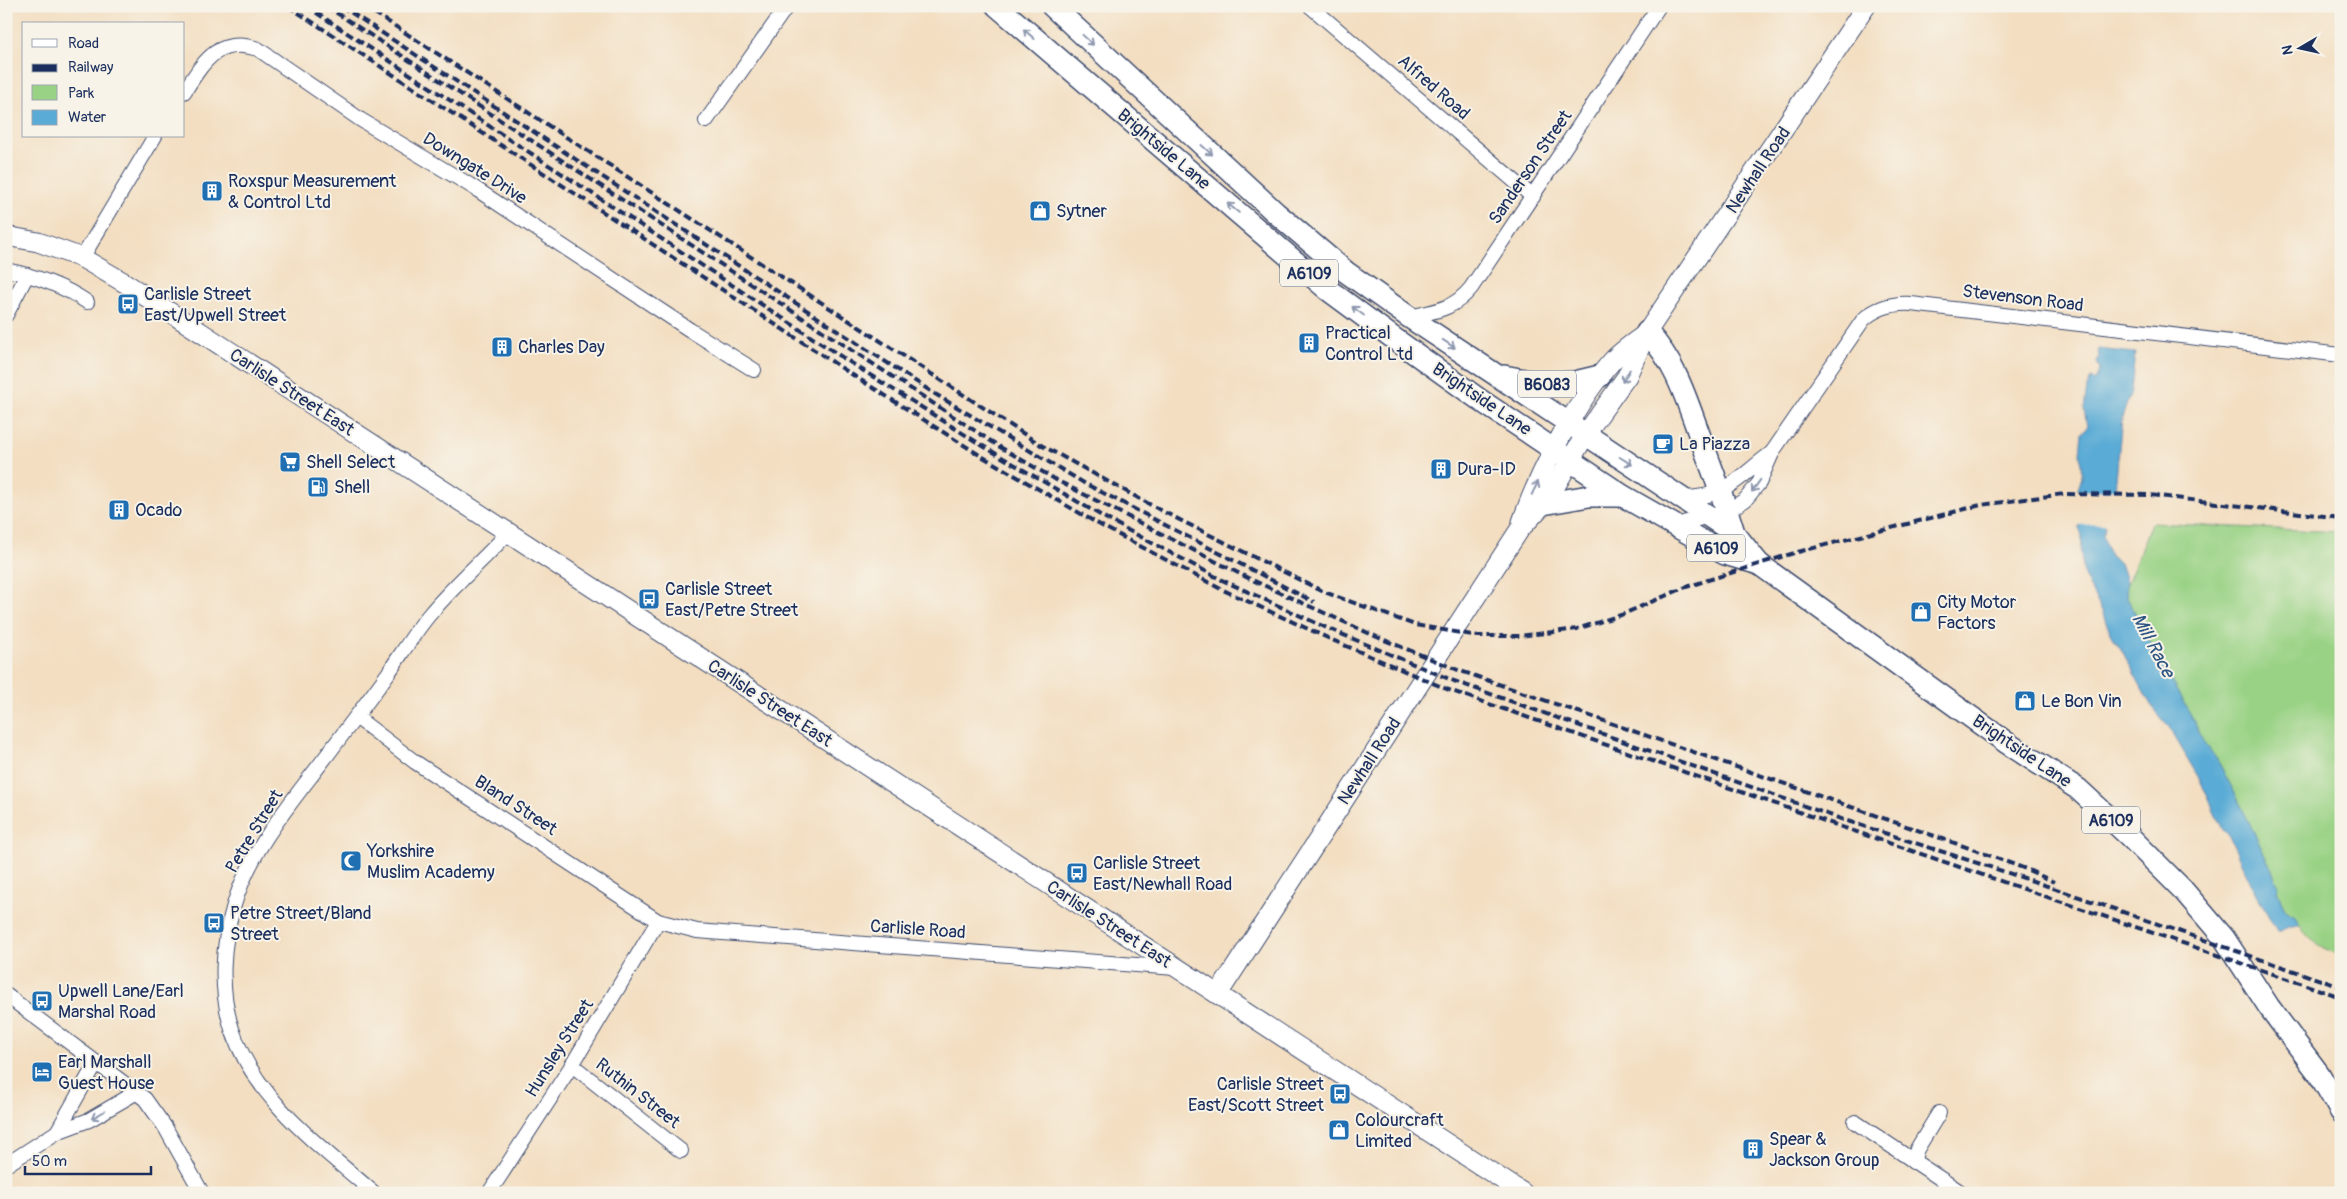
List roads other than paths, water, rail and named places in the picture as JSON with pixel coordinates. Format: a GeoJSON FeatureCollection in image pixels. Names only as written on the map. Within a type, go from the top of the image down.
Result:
{"type":"FeatureCollection","features":[{"type":"Feature","properties":{"kind":"main road","name":"Brightside Lane"},"geometry":{"type":"LineString","coordinates":[[998,6],[1328,289],[1480,400],[1623,496],[1725,554],[1759,564]]}},
{"type":"Feature","properties":{"kind":"main road","name":"Brightside Lane"},"geometry":{"type":"LineString","coordinates":[[1052,6],[1276,213],[1346,272],[1408,317],[1683,498],[1719,506],[1734,533],[1759,564],[2007,743],[2078,789],[2143,850],[2203,913],[2224,938],[2297,1047],[2319,1074]]}},
{"type":"Feature","properties":{"kind":"main road","name":"Newhall Road"},"geometry":{"type":"LineString","coordinates":[[1577,430],[1627,376],[1647,332],[1866,6]]}},
{"type":"Feature","properties":{"kind":"main road","name":"Carlisle Street East"},"geometry":{"type":"LineString","coordinates":[[6,236],[38,242],[82,258],[292,391],[508,534],[586,582],[1523,1193]]}},
{"type":"Feature","properties":{"kind":"main road","name":"Newhall Road"},"geometry":{"type":"LineString","coordinates":[[1218,994],[1520,528],[1543,504],[1600,376],[1615,357],[1647,332]]}},
{"type":"Feature","properties":{"kind":"main road"},"geometry":{"type":"LineString","coordinates":[[1647,332],[1670,359],[1682,386],[1719,506]]}},
{"type":"Feature","properties":{"kind":"main road","name":"B6083"},"geometry":{"type":"LineString","coordinates":[[1494,374],[1545,384],[1575,382],[1600,376]]}},
{"type":"Feature","properties":{"kind":"main road","name":"Newhall Road"},"geometry":{"type":"LineString","coordinates":[[1520,528],[1533,490],[1564,455]]}},
{"type":"Feature","properties":{"kind":"main road"},"geometry":{"type":"LineString","coordinates":[[1543,504],[1588,496],[1623,496]]}},
{"type":"Feature","properties":{"kind":"main road","name":"A6109"},"geometry":{"type":"LineString","coordinates":[[2319,1074],[2341,1085]]}},
{"type":"Feature","properties":{"kind":"main road","name":"A6109"},"geometry":{"type":"LineString","coordinates":[[2319,1074],[2341,1112]]}},
{"type":"Feature","properties":{"kind":"street"},"geometry":{"type":"LineString","coordinates":[[706,121],[788,6]]}},
{"type":"Feature","properties":{"kind":"street","name":"Alfred Road"},"geometry":{"type":"LineString","coordinates":[[1310,6],[1533,197]]}},
{"type":"Feature","properties":{"kind":"street","name":"Sanderson Street"},"geometry":{"type":"LineString","coordinates":[[1408,317],[1444,309],[1460,301],[1471,288],[1659,6]]}},
{"type":"Feature","properties":{"kind":"street","name":"Downgate Drive"},"geometry":{"type":"LineString","coordinates":[[185,91],[210,55],[234,44],[258,49],[361,120],[473,187],[754,370]]}},
{"type":"Feature","properties":{"kind":"street"},"geometry":{"type":"LineString","coordinates":[[82,258],[154,138]]}},
{"type":"Feature","properties":{"kind":"street"},"geometry":{"type":"LineString","coordinates":[[6,270],[68,289],[87,302]]}},
{"type":"Feature","properties":{"kind":"street"},"geometry":{"type":"LineString","coordinates":[[6,315],[27,275]]}},
{"type":"Feature","properties":{"kind":"street","name":"Stevenson Road"},"geometry":{"type":"LineString","coordinates":[[1719,506],[1773,451],[1863,320],[1870,313],[1895,304],[1911,304],[2341,355]]}},
{"type":"Feature","properties":{"kind":"street","name":"Stevenson Road"},"geometry":{"type":"LineString","coordinates":[[1676,525],[1719,506],[1745,500],[1759,483],[1773,451]]}},
{"type":"Feature","properties":{"kind":"street","name":"Petre Street"},"geometry":{"type":"LineString","coordinates":[[374,1193],[284,1113],[258,1081],[232,1029],[226,1003],[223,967],[234,904],[248,870],[276,824],[429,615],[508,534]]}},
{"type":"Feature","properties":{"kind":"street","name":"Bland Street"},"geometry":{"type":"LineString","coordinates":[[356,717],[415,762],[658,921]]}},
{"type":"Feature","properties":{"kind":"street","name":"Carlisle Road"},"geometry":{"type":"LineString","coordinates":[[658,921],[697,931],[1176,968]]}},
{"type":"Feature","properties":{"kind":"street","name":"Hunsley Street"},"geometry":{"type":"LineString","coordinates":[[488,1193],[572,1065],[658,921]]}},
{"type":"Feature","properties":{"kind":"street"},"geometry":{"type":"LineString","coordinates":[[6,995],[145,1099],[166,1126],[202,1193]]}},
{"type":"Feature","properties":{"kind":"street"},"geometry":{"type":"LineString","coordinates":[[57,1132],[96,1063]]}},
{"type":"Feature","properties":{"kind":"street","name":"Ruthin Street"},"geometry":{"type":"LineString","coordinates":[[572,1065],[681,1151]]}},
{"type":"Feature","properties":{"kind":"street"},"geometry":{"type":"LineString","coordinates":[[6,1165],[57,1132],[89,1120],[137,1092]]}},
{"type":"Feature","properties":{"kind":"street"},"geometry":{"type":"LineString","coordinates":[[1913,1162],[1918,1149],[1939,1113]]}},
{"type":"Feature","properties":{"kind":"street"},"geometry":{"type":"LineString","coordinates":[[1855,1122],[1962,1193]]}},
{"type":"Feature","properties":{"kind":"water"},"geometry":{"type":"Polygon","coordinates":[[[2098,349],[2135,353],[2131,391],[2122,418],[2115,490],[2103,535],[2110,556],[2120,563],[2127,584],[2126,595],[2166,673],[2195,722],[2196,728],[2217,760],[2258,840],[2279,886],[2277,890],[2283,905],[2288,912],[2294,915],[2300,926],[2288,926],[2281,931],[2277,931],[2256,894],[2228,834],[2223,830],[2200,780],[2169,727],[2151,705],[2110,632],[2103,613],[2084,576],[2077,492],[2082,477],[2080,453],[2082,433],[2087,427],[2084,409],[2087,387],[2091,378],[2095,381],[2100,368],[2097,363],[2099,357],[2098,349]]]}},
{"type":"Feature","properties":{"kind":"railway"},"geometry":{"type":"LineString","coordinates":[[288,6],[848,372],[978,454],[1102,526],[1221,589],[1330,639],[1449,690],[1839,826],[2341,997]]}},
{"type":"Feature","properties":{"kind":"railway"},"geometry":{"type":"LineString","coordinates":[[306,6],[848,361],[983,446],[1107,519],[1222,580],[1327,628],[1454,681],[1841,819],[2027,879],[2341,987]]}},
{"type":"Feature","properties":{"kind":"railway"},"geometry":{"type":"LineString","coordinates":[[326,6],[1000,447],[1058,481],[1248,578],[1377,637],[1458,670],[1969,848],[2026,869],[2054,882]]}},
{"type":"Feature","properties":{"kind":"railway"},"geometry":{"type":"LineString","coordinates":[[341,6],[935,394],[1084,483],[1314,602]]}},
{"type":"Feature","properties":{"kind":"railway"},"geometry":{"type":"LineString","coordinates":[[364,6],[1041,445],[1162,511],[1324,592],[1415,625],[1478,636],[1520,636],[1577,629],[1621,615],[1686,587],[1794,553],[1981,505],[2064,494],[2150,495],[2341,518]]}},
{"type":"Feature","properties":{"kind":"place","name":"Roxspur Measurement & Control Ltd"},"geometry":{"type":"Point","coordinates":[212,191]}},
{"type":"Feature","properties":{"kind":"place","name":"Sytner"},"geometry":{"type":"Point","coordinates":[1040,211]}},
{"type":"Feature","properties":{"kind":"place","name":"Carlisle Street East/Upwell Street"},"geometry":{"type":"Point","coordinates":[128,304]}},
{"type":"Feature","properties":{"kind":"place","name":"Practical Control Ltd"},"geometry":{"type":"Point","coordinates":[1309,343]}},
{"type":"Feature","properties":{"kind":"place","name":"Charles Day"},"geometry":{"type":"Point","coordinates":[502,347]}},
{"type":"Feature","properties":{"kind":"place","name":"La Piazza"},"geometry":{"type":"Point","coordinates":[1663,444]}},
{"type":"Feature","properties":{"kind":"place","name":"Shell Select"},"geometry":{"type":"Point","coordinates":[290,462]}},
{"type":"Feature","properties":{"kind":"place","name":"Dura-ID"},"geometry":{"type":"Point","coordinates":[1441,469]}},
{"type":"Feature","properties":{"kind":"place","name":"Shell"},"geometry":{"type":"Point","coordinates":[318,487]}},
{"type":"Feature","properties":{"kind":"place","name":"Ocado"},"geometry":{"type":"Point","coordinates":[119,510]}},
{"type":"Feature","properties":{"kind":"place","name":"Carlisle Street East/Petre Street"},"geometry":{"type":"Point","coordinates":[649,599]}},
{"type":"Feature","properties":{"kind":"place","name":"City Motor Factors"},"geometry":{"type":"Point","coordinates":[1921,612]}},
{"type":"Feature","properties":{"kind":"place","name":"Le Bon Vin"},"geometry":{"type":"Point","coordinates":[2025,701]}},
{"type":"Feature","properties":{"kind":"place","name":"Yorkshire Muslim Academy"},"geometry":{"type":"Point","coordinates":[351,861]}},
{"type":"Feature","properties":{"kind":"place","name":"Carlisle Street East/Newhall Road"},"geometry":{"type":"Point","coordinates":[1077,873]}},
{"type":"Feature","properties":{"kind":"place","name":"Petre Street/Bland Street"},"geometry":{"type":"Point","coordinates":[214,923]}},
{"type":"Feature","properties":{"kind":"place","name":"Upwell Lane/Earl Marshal Road"},"geometry":{"type":"Point","coordinates":[42,1001]}},
{"type":"Feature","properties":{"kind":"place","name":"Earl Marshall Guest House"},"geometry":{"type":"Point","coordinates":[42,1072]}},
{"type":"Feature","properties":{"kind":"place","name":"Carlisle Street East/Scott Street"},"geometry":{"type":"Point","coordinates":[1340,1094]}},
{"type":"Feature","properties":{"kind":"place","name":"Colourcraft Limited"},"geometry":{"type":"Point","coordinates":[1339,1130]}},
{"type":"Feature","properties":{"kind":"place","name":"Spear & Jackson Group"},"geometry":{"type":"Point","coordinates":[1753,1149]}},
{"type":"Feature","properties":{"kind":"water label","name":"Mill Race"},"geometry":{"type":"Point","coordinates":[2154,645]}}]}
